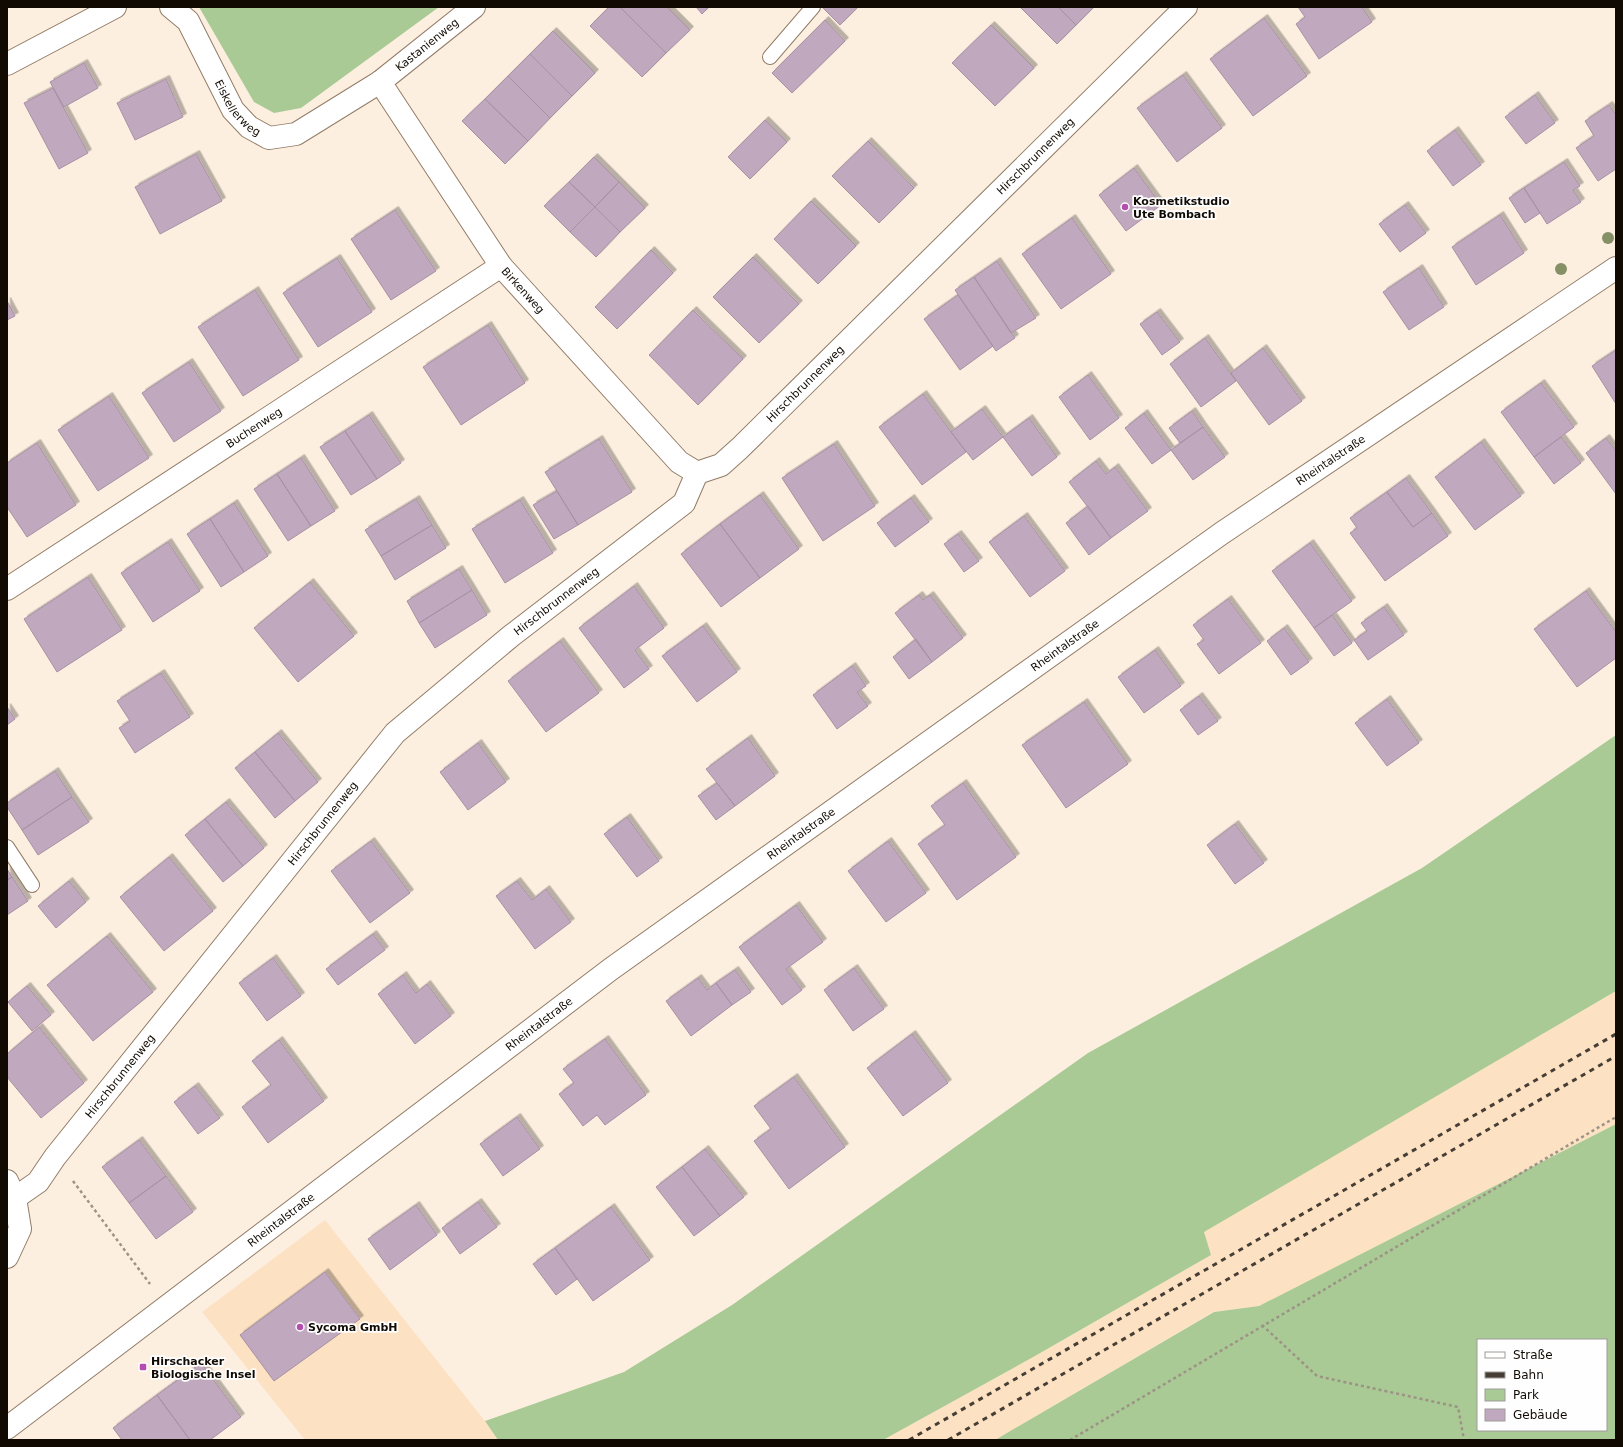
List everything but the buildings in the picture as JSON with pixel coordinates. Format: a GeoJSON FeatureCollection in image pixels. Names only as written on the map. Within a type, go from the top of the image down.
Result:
{"type":"FeatureCollection","features":[{"type":"Feature","properties":{"kind":"street"},"geometry":{"type":"LineString","coordinates":[[7,64],[115,7]]}},
{"type":"Feature","properties":{"kind":"street","name":"Eiskellerweg"},"geometry":{"type":"LineString","coordinates":[[172,7],[188,21],[233,110],[249,126],[270,138],[296,134],[380,82]]}},
{"type":"Feature","properties":{"kind":"street","name":"Kastanienweg"},"geometry":{"type":"LineString","coordinates":[[380,82],[474,7]]}},
{"type":"Feature","properties":{"kind":"street","name":"Hirschbrunnenweg"},"geometry":{"type":"LineString","coordinates":[[7,1257],[20,1229],[11,1190],[38,1182],[395,733],[511,636],[684,502],[697,473],[721,465],[740,448],[1186,7]]}},
{"type":"Feature","properties":{"kind":"street","name":"Birkenweg"},"geometry":{"type":"LineString","coordinates":[[380,82],[501,266],[679,462],[697,473]]}},
{"type":"Feature","properties":{"kind":"street","name":"Buchenweg"},"geometry":{"type":"LineString","coordinates":[[7,589],[501,266]]}},
{"type":"Feature","properties":{"kind":"street","name":"Rheintalstraße"},"geometry":{"type":"LineString","coordinates":[[7,1428],[636,951],[1222,533],[1616,268]]}},
{"type":"Feature","properties":{"kind":"lane"},"geometry":{"type":"LineString","coordinates":[[770,57],[813,7]]}},
{"type":"Feature","properties":{"kind":"lane"},"geometry":{"type":"LineString","coordinates":[[7,847],[32,885]]}},
{"type":"Feature","properties":{"kind":"path"},"geometry":{"type":"LineString","coordinates":[[1070,1440],[1616,1117]]}},
{"type":"Feature","properties":{"kind":"path"},"geometry":{"type":"LineString","coordinates":[[73,1181],[167,1307]]}},
{"type":"Feature","properties":{"kind":"path"},"geometry":{"type":"LineString","coordinates":[[1262,1326],[1317,1376],[1458,1407],[1464,1440]]}},
{"type":"Feature","properties":{"kind":"shaded area"},"geometry":{"type":"Polygon","coordinates":[[[1616,991],[1616,1124],[1259,1306],[1213,1312],[995,1440],[883,1440],[1035,1356],[1211,1255],[1203,1232],[1616,991]]]}},
{"type":"Feature","properties":{"kind":"shaded area"},"geometry":{"type":"Polygon","coordinates":[[[325,1220],[485,1421],[498,1440],[305,1440],[202,1312],[325,1220]]]}},
{"type":"Feature","properties":{"kind":"green space"},"geometry":{"type":"Polygon","coordinates":[[[199,7],[439,7],[301,108],[274,113],[254,102],[199,7]]]}},
{"type":"Feature","properties":{"kind":"green space"},"geometry":{"type":"Polygon","coordinates":[[[1616,735],[1616,991],[1204,1232],[1211,1255],[1035,1356],[883,1440],[498,1440],[485,1421],[624,1372],[732,1305],[1088,1053],[1422,868],[1616,735]]]}},
{"type":"Feature","properties":{"kind":"green space"},"geometry":{"type":"Polygon","coordinates":[[[1616,1124],[1616,1440],[995,1440],[1214,1312],[1259,1306],[1616,1124]]]}},
{"type":"Feature","properties":{"kind":"railway"},"geometry":{"type":"LineString","coordinates":[[909,1440],[1616,1034]]}},
{"type":"Feature","properties":{"kind":"railway"},"geometry":{"type":"LineString","coordinates":[[948,1440],[1616,1056]]}},
{"type":"Feature","properties":{"kind":"place","name":"Kosmetikstudio Ute Bombach"},"geometry":{"type":"Point","coordinates":[1125,207]}},
{"type":"Feature","properties":{"kind":"place","name":"Sycoma GmbH"},"geometry":{"type":"Point","coordinates":[300,1327]}},
{"type":"Feature","properties":{"kind":"place","name":"Hirschacker Biologische Insel"},"geometry":{"type":"Point","coordinates":[143,1367]}}]}
